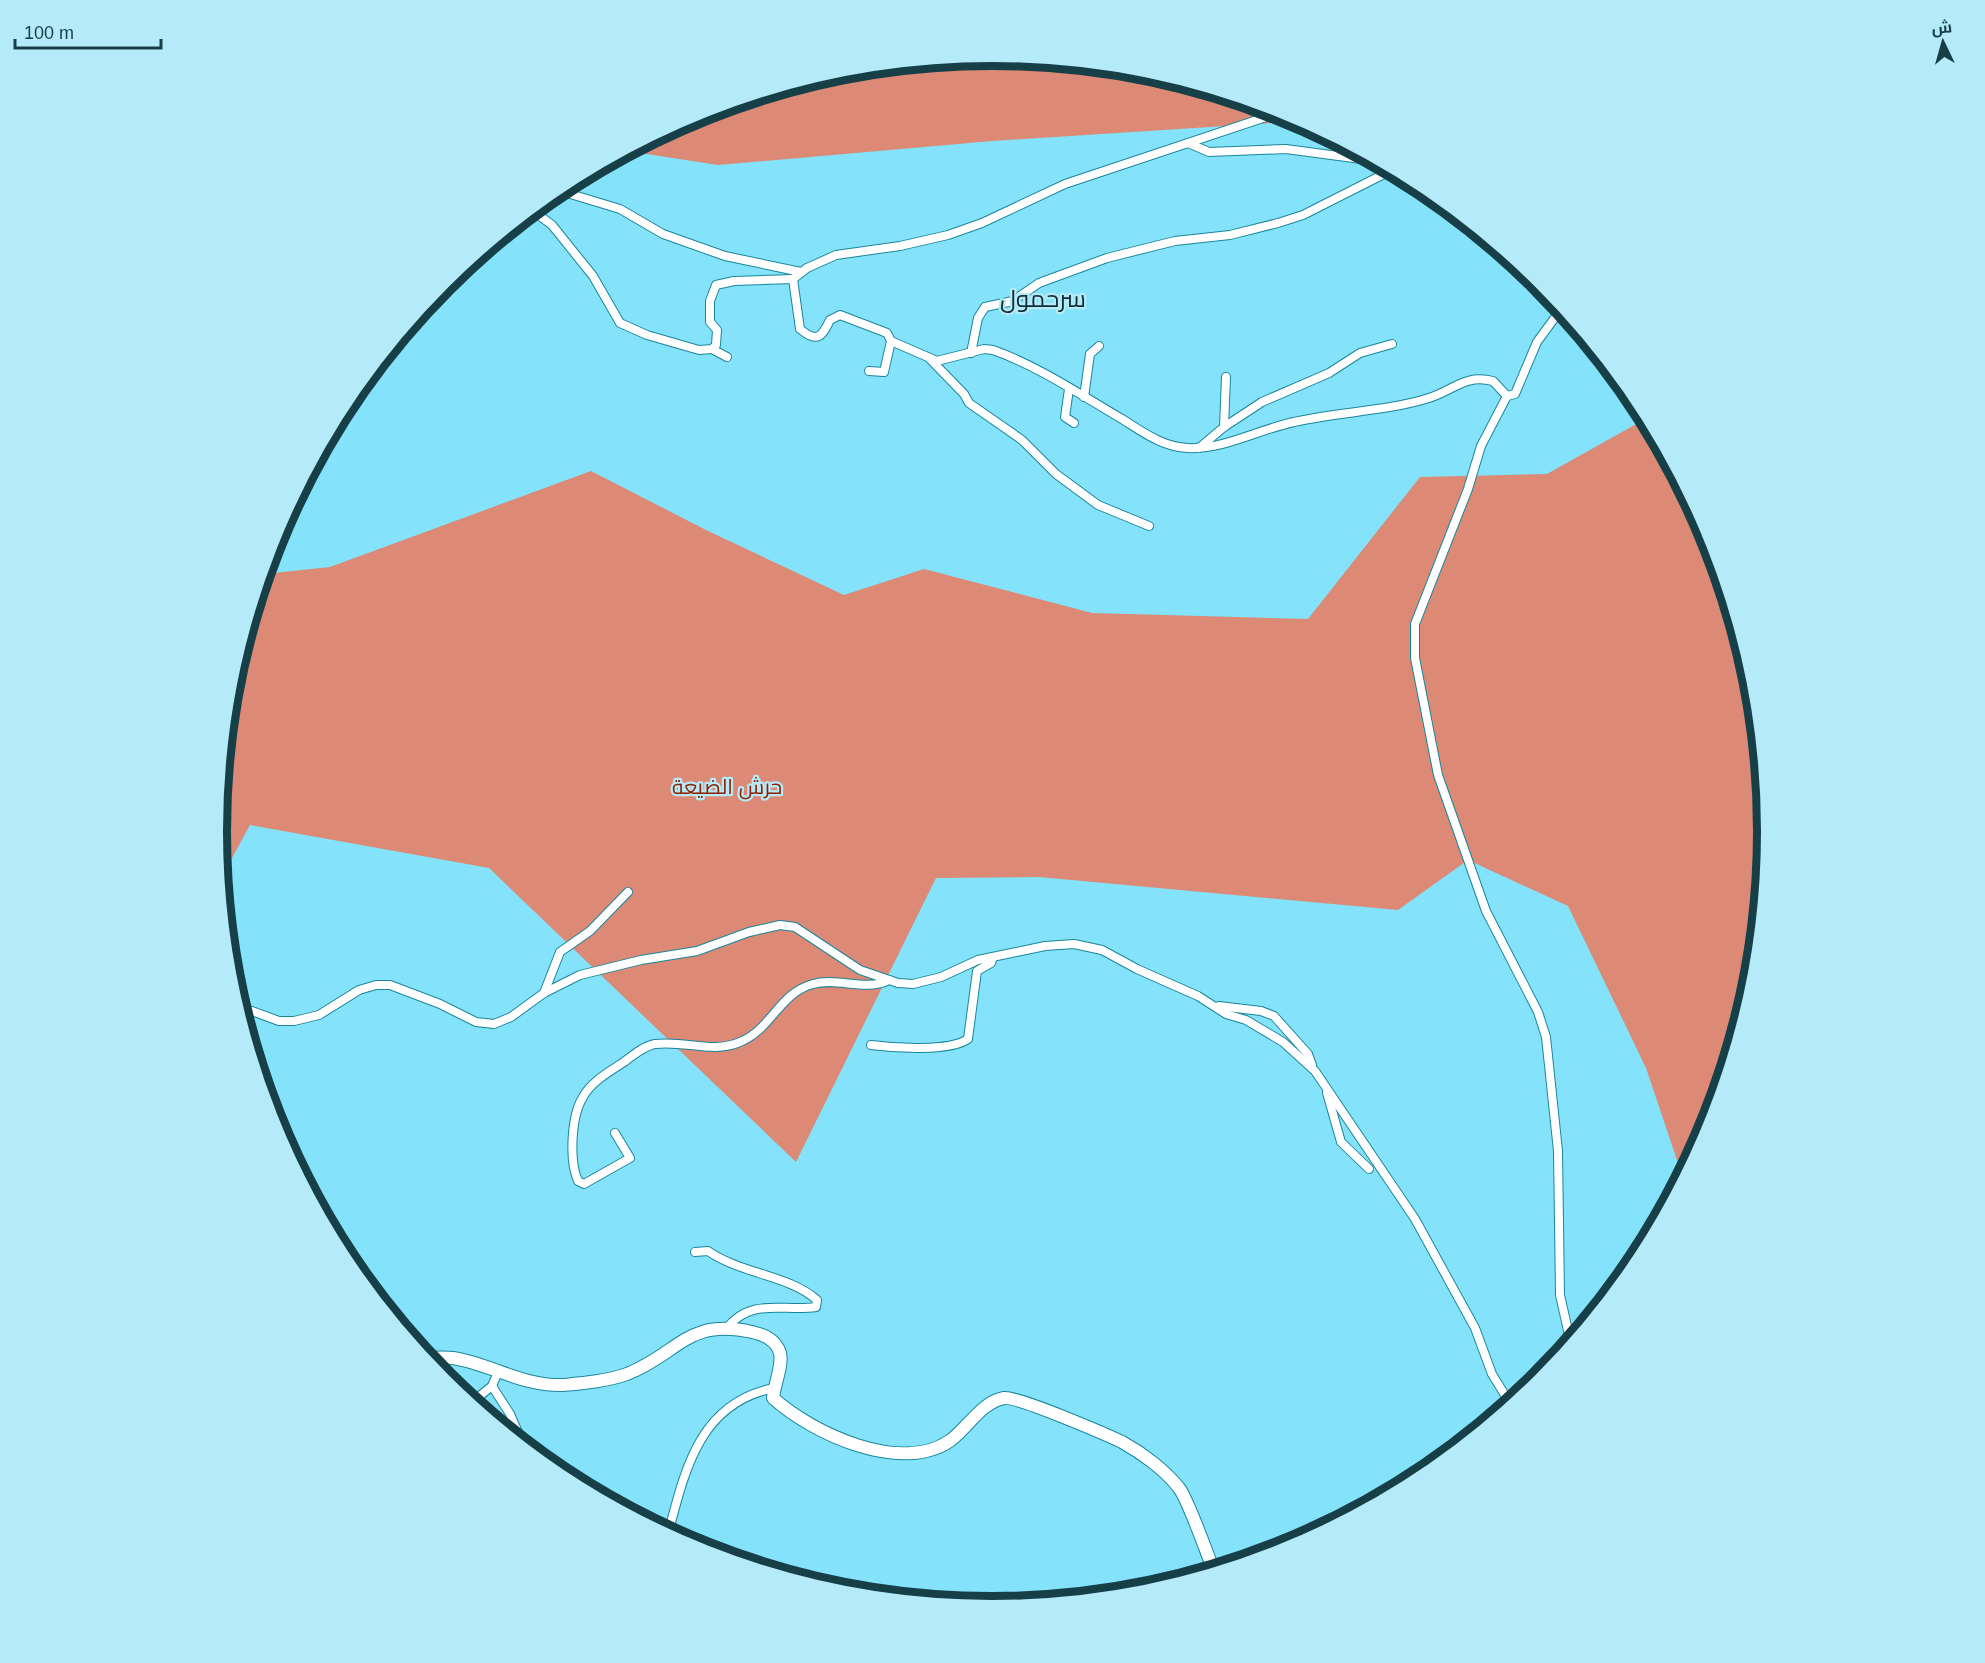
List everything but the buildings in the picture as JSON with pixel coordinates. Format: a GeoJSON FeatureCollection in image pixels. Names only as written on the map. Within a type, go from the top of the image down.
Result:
{"type":"FeatureCollection","features":[{"type":"Feature","properties":{"kind":"street"},"geometry":{"type":"LineString","coordinates":[[712,349],[716,345],[717,330],[710,322],[710,301],[716,285],[734,281],[793,279],[801,272],[836,255],[900,246],[948,236],[982,223],[1065,184],[1266,117]]}},
{"type":"Feature","properties":{"kind":"street"},"geometry":{"type":"LineString","coordinates":[[1188,143],[1209,152],[1286,149],[1355,158]]}},
{"type":"Feature","properties":{"kind":"street"},"geometry":{"type":"LineString","coordinates":[[971,353],[978,318],[985,307],[1013,301],[1039,283],[1085,264],[1144,248],[1203,236],[1230,235],[1278,223],[1303,215],[1384,174]]}},
{"type":"Feature","properties":{"kind":"street"},"geometry":{"type":"LineString","coordinates":[[569,194],[620,209],[663,234],[725,256],[801,272]]}},
{"type":"Feature","properties":{"kind":"street"},"geometry":{"type":"LineString","coordinates":[[539,215],[552,225],[593,276],[620,323],[647,335],[699,350],[712,349],[727,357]]}},
{"type":"Feature","properties":{"kind":"street"},"geometry":{"type":"LineString","coordinates":[[793,279],[800,329],[805,333],[821,337],[830,320],[840,315],[887,333],[891,341],[930,360],[937,361],[984,350],[1007,355],[1154,439],[1174,447],[1199,448],[1296,421],[1430,398],[1472,379],[1493,381],[1507,396]]}},
{"type":"Feature","properties":{"kind":"street"},"geometry":{"type":"LineString","coordinates":[[1557,315],[1537,342],[1515,394],[1507,396],[1481,446],[1468,489],[1415,624],[1413,646],[1435,763],[1457,831],[1486,911],[1538,1012],[1546,1037],[1558,1151],[1560,1295],[1569,1335]]}},
{"type":"Feature","properties":{"kind":"street"},"geometry":{"type":"LineString","coordinates":[[869,370],[884,372],[891,341]]}},
{"type":"Feature","properties":{"kind":"street"},"geometry":{"type":"LineString","coordinates":[[1199,448],[1224,427],[1288,389],[1329,373],[1360,353],[1392,344]]}},
{"type":"Feature","properties":{"kind":"street"},"geometry":{"type":"LineString","coordinates":[[1084,397],[1090,354],[1099,346]]}},
{"type":"Feature","properties":{"kind":"street"},"geometry":{"type":"LineString","coordinates":[[930,360],[964,394],[969,403],[1022,440],[1069,484],[1098,505],[1149,526]]}},
{"type":"Feature","properties":{"kind":"street"},"geometry":{"type":"LineString","coordinates":[[1224,427],[1226,377]]}},
{"type":"Feature","properties":{"kind":"street"},"geometry":{"type":"LineString","coordinates":[[1069,389],[1065,417],[1074,423]]}},
{"type":"Feature","properties":{"kind":"street"},"geometry":{"type":"LineString","coordinates":[[544,993],[560,952],[590,931],[628,892]]}},
{"type":"Feature","properties":{"kind":"street"},"geometry":{"type":"LineString","coordinates":[[249,1010],[279,1022],[294,1021],[319,1015],[359,990],[376,985],[390,985],[440,1004],[476,1022],[494,1024],[511,1017],[544,993],[580,975],[697,951],[749,932],[780,925],[795,927],[840,959],[860,970],[889,980],[914,984],[993,957],[1058,945],[1094,948],[1113,954],[1137,969],[1198,996],[1272,1035],[1315,1071]]}},
{"type":"Feature","properties":{"kind":"street"},"geometry":{"type":"LineString","coordinates":[[871,1045],[901,1049],[933,1048],[958,1044],[968,1039],[977,971],[991,963],[993,957]]}},
{"type":"Feature","properties":{"kind":"street"},"geometry":{"type":"LineString","coordinates":[[615,1133],[630,1158],[592,1181],[584,1184],[578,1181],[573,1171],[572,1145],[582,1097],[597,1081],[637,1053],[659,1044],[715,1049],[725,1047],[751,1036],[766,1023],[781,1002],[796,990],[821,982],[879,985],[889,980]]}},
{"type":"Feature","properties":{"kind":"street"},"geometry":{"type":"LineString","coordinates":[[1214,1006],[1261,1011],[1274,1016],[1308,1054],[1315,1071],[1415,1219],[1475,1328],[1492,1374],[1507,1398]]}},
{"type":"Feature","properties":{"kind":"street"},"geometry":{"type":"LineString","coordinates":[[1325,1086],[1332,1118],[1341,1142],[1370,1169]]}},
{"type":"Feature","properties":{"kind":"street"},"geometry":{"type":"LineString","coordinates":[[695,1252],[708,1251],[720,1260],[787,1283],[817,1300],[816,1307],[804,1309],[760,1307],[733,1321],[728,1328]]}},
{"type":"Feature","properties":{"kind":"street"},"geometry":{"type":"LineString","coordinates":[[437,1358],[453,1358],[549,1385],[609,1379],[642,1367],[688,1336],[710,1329],[728,1328],[760,1334],[777,1346],[781,1358],[773,1398],[788,1413],[856,1444],[895,1454],[922,1454],[939,1448],[967,1427],[989,1404],[1005,1398],[1013,1398],[1122,1443],[1172,1480],[1180,1490],[1211,1565]]}},
{"type":"Feature","properties":{"kind":"street"},"geometry":{"type":"LineString","coordinates":[[478,1398],[492,1386],[498,1372]]}},
{"type":"Feature","properties":{"kind":"street"},"geometry":{"type":"LineString","coordinates":[[492,1386],[510,1414],[518,1432]]}},
{"type":"Feature","properties":{"kind":"street"},"geometry":{"type":"LineString","coordinates":[[670,1525],[687,1466],[704,1434],[715,1421],[740,1401],[759,1391],[774,1388]]}},
{"type":"Feature","properties":{"kind":"green space"},"geometry":{"type":"Polygon","coordinates":[[[992,66],[1043,68],[1142,81],[1191,92],[1281,122],[992,141],[718,165],[639,153],[700,124],[794,92],[843,81],[942,68],[992,66]]]}},
{"type":"Feature","properties":{"kind":"green space","name":"حرش الضيعة"},"geometry":{"type":"Polygon","coordinates":[[[1639,422],[1679,493],[1700,539],[1732,633],[1743,682],[1756,781],[1758,832],[1751,931],[1732,1030],[1700,1124],[1680,1168],[1646,1068],[1568,906],[1468,860],[1398,910],[1039,877],[936,878],[796,1162],[489,868],[250,825],[228,865],[229,781],[234,732],[253,633],[272,573],[330,567],[591,471],[708,531],[844,595],[924,569],[1092,613],[1308,619],[1420,477],[1547,474],[1639,422]]]}},
{"type":"Feature","properties":{"kind":"district","name":"سرحمول"},"geometry":{"type":"Point","coordinates":[1043,299]}}]}
